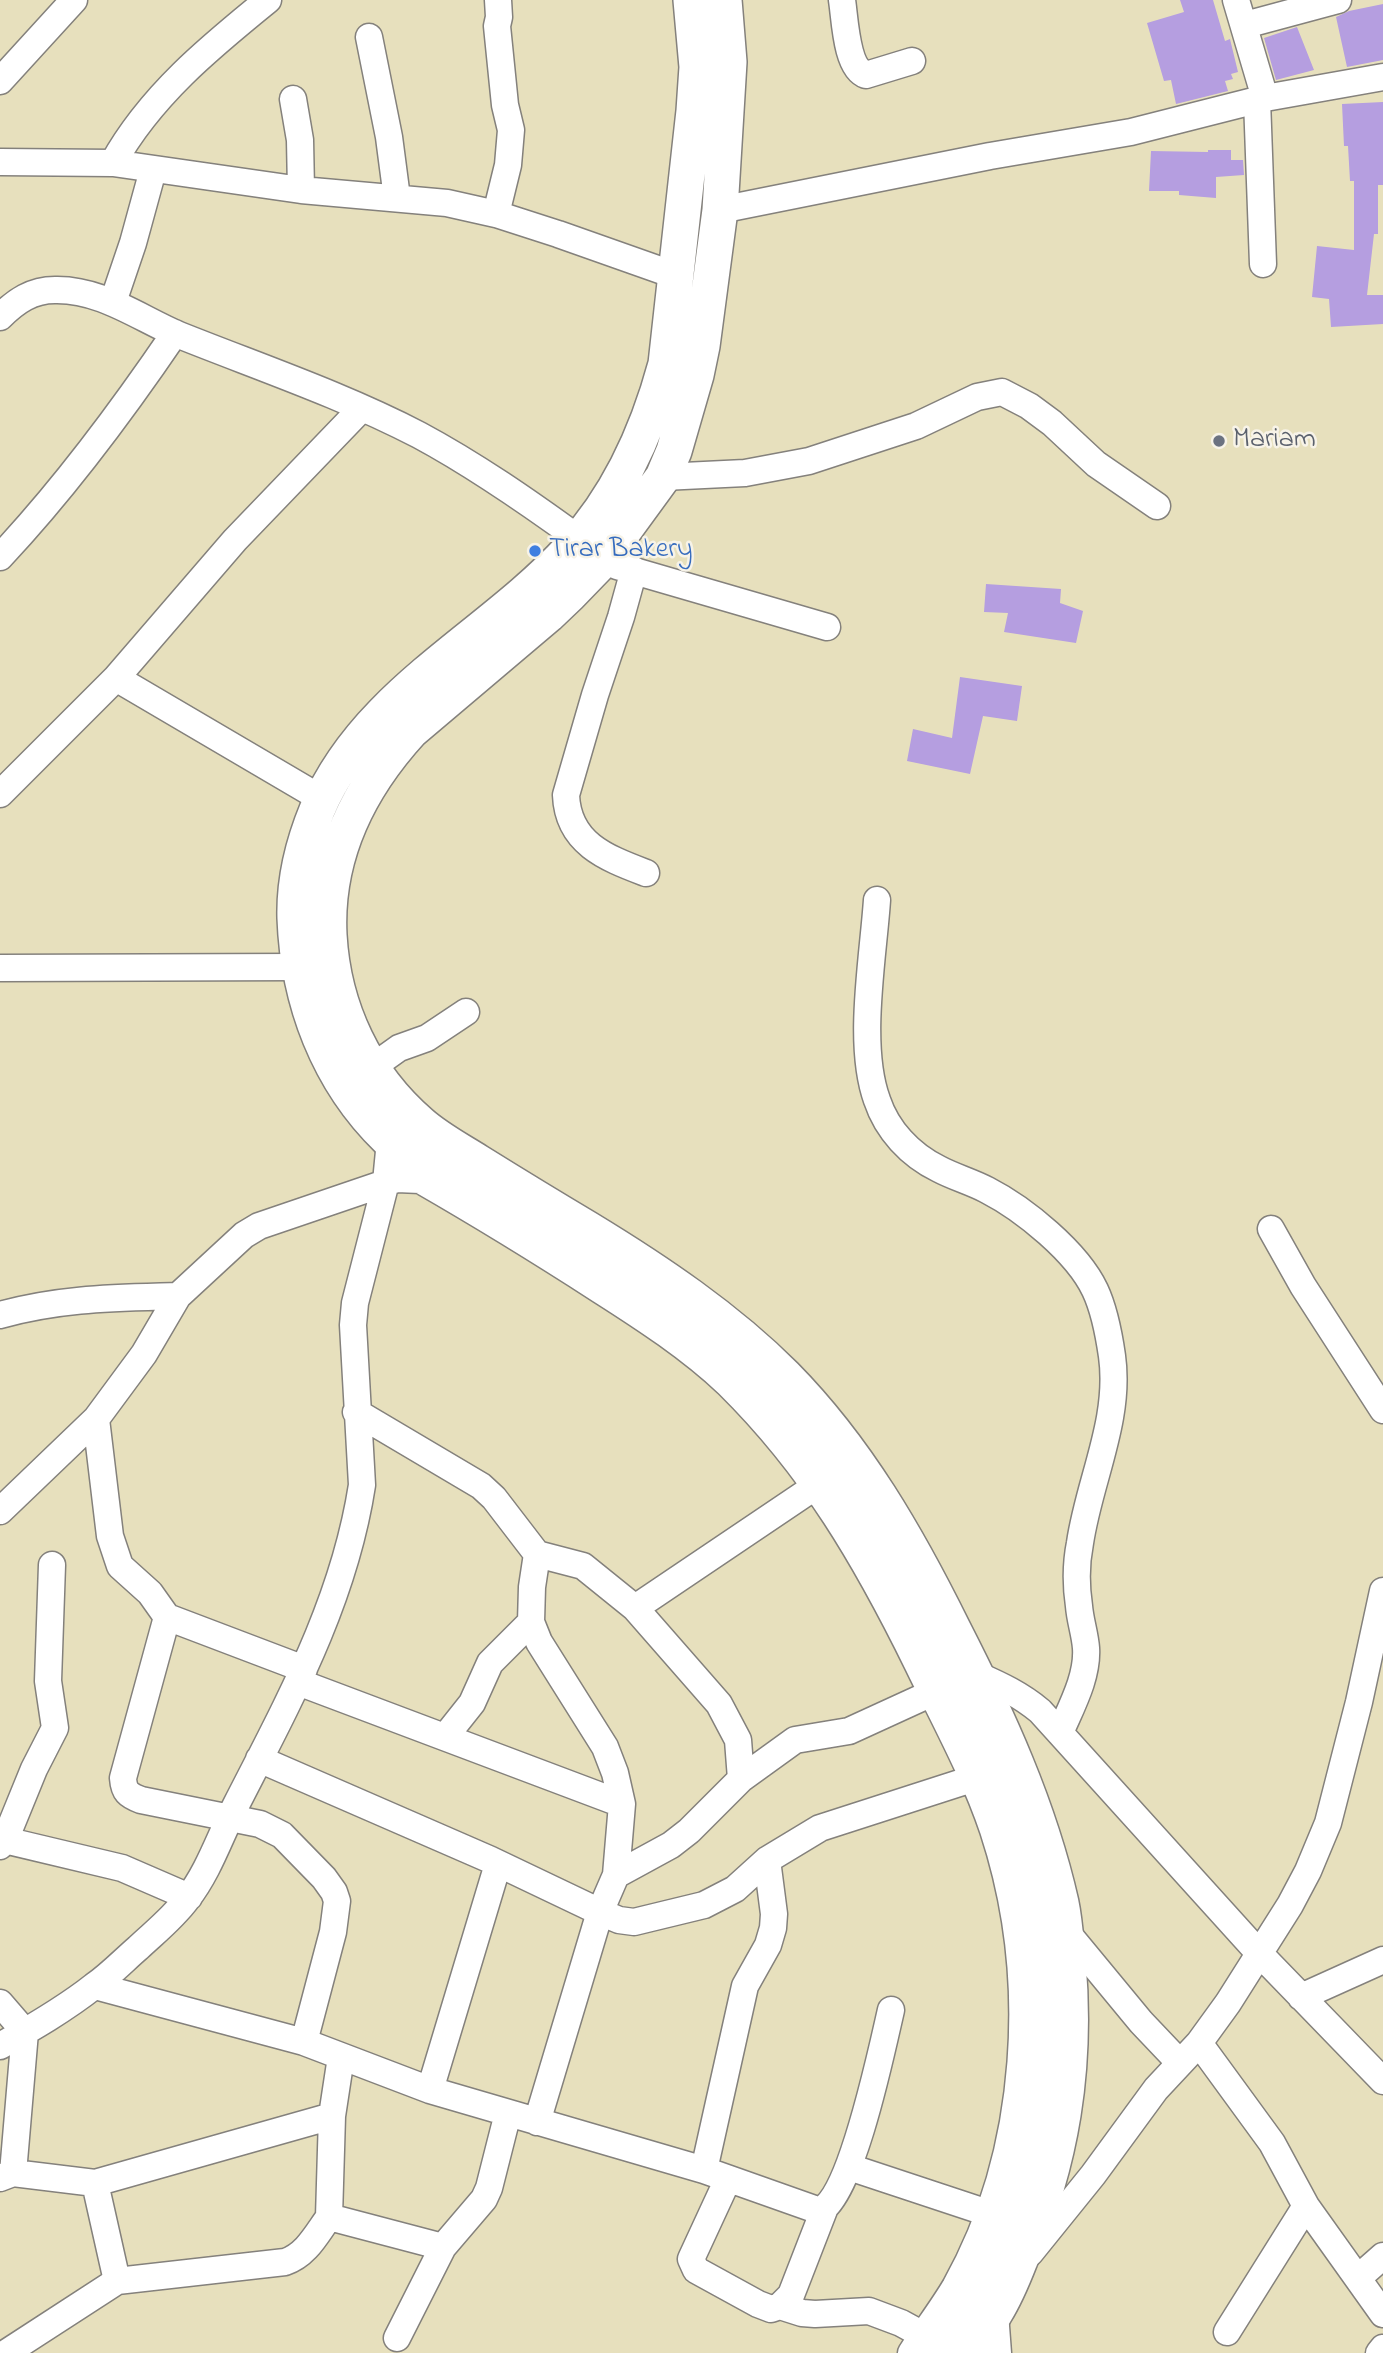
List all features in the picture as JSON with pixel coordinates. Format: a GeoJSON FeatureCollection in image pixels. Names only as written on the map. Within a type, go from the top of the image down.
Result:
{"type":"FeatureCollection","features":[{"type":"Feature","properties":{"kind":"main road"},"geometry":{"type":"LineString","coordinates":[[605,557],[611,496],[630,463],[656,400],[666,364],[697,66],[691,0]]}},
{"type":"Feature","properties":{"kind":"main road"},"geometry":{"type":"LineString","coordinates":[[724,0],[729,62],[720,210],[702,346],[676,444],[663,477],[605,557],[548,615],[411,731],[391,753],[355,808],[344,831],[330,888],[328,916],[331,963],[356,1064],[351,1097],[394,1144],[632,1285],[716,1348],[768,1398],[814,1450],[856,1511],[917,1588]]}},
{"type":"Feature","properties":{"kind":"main road"},"geometry":{"type":"LineString","coordinates":[[642,434],[676,444]]}},
{"type":"Feature","properties":{"kind":"main road"},"geometry":{"type":"LineString","coordinates":[[605,557],[542,578],[415,683],[370,726],[337,769],[310,828],[298,882],[295,914],[300,967],[318,1032],[391,1093],[424,1126],[650,1268],[722,1321],[784,1375],[834,1432],[901,1531],[917,1588],[954,1684],[1006,1800],[1029,1870],[1042,1948],[1044,2024],[1038,2095],[1020,2185],[984,2272],[962,2314],[922,2347]]}},
{"type":"Feature","properties":{"kind":"main road"},"geometry":{"type":"LineString","coordinates":[[954,1684],[1028,1790],[1051,1863],[1065,1930],[1071,2022],[1066,2104],[1040,2214],[995,2313],[966,2353]]}},
{"type":"Feature","properties":{"kind":"street"},"geometry":{"type":"LineString","coordinates":[[0,81],[74,0]]}},
{"type":"Feature","properties":{"kind":"street"},"geometry":{"type":"LineString","coordinates":[[113,163],[140,120],[165,92],[268,0]]}},
{"type":"Feature","properties":{"kind":"street"},"geometry":{"type":"LineString","coordinates":[[496,214],[508,165],[511,131],[505,105],[497,26],[498,0]]}},
{"type":"Feature","properties":{"kind":"street"},"geometry":{"type":"LineString","coordinates":[[842,0],[852,61],[858,71],[866,75],[912,61]]}},
{"type":"Feature","properties":{"kind":"street"},"geometry":{"type":"LineString","coordinates":[[1236,0],[1245,25],[1261,99],[1263,264]]}},
{"type":"Feature","properties":{"kind":"street"},"geometry":{"type":"LineString","coordinates":[[1245,25],[1338,0]]}},
{"type":"Feature","properties":{"kind":"street"},"geometry":{"type":"LineString","coordinates":[[369,37],[389,137],[397,198]]}},
{"type":"Feature","properties":{"kind":"street"},"geometry":{"type":"LineString","coordinates":[[720,210],[990,156],[1131,132],[1261,99],[1383,77]]}},
{"type":"Feature","properties":{"kind":"street"},"geometry":{"type":"LineString","coordinates":[[293,99],[300,140],[301,190]]}},
{"type":"Feature","properties":{"kind":"street"},"geometry":{"type":"LineString","coordinates":[[0,162],[113,163],[301,190],[447,204],[496,214],[677,276]]}},
{"type":"Feature","properties":{"kind":"street"},"geometry":{"type":"LineString","coordinates":[[113,302],[153,170]]}},
{"type":"Feature","properties":{"kind":"street"},"geometry":{"type":"LineString","coordinates":[[0,317],[20,299],[54,290],[71,291],[113,302],[175,333],[362,408],[419,435],[475,468],[605,557],[827,627]]}},
{"type":"Feature","properties":{"kind":"street"},"geometry":{"type":"LineString","coordinates":[[0,557],[29,527],[113,421],[175,333]]}},
{"type":"Feature","properties":{"kind":"street"},"geometry":{"type":"LineString","coordinates":[[663,477],[745,473],[809,461],[916,426],[977,397],[1002,392],[1029,406],[1052,423],[1096,464],[1157,506]]}},
{"type":"Feature","properties":{"kind":"street"},"geometry":{"type":"LineString","coordinates":[[0,794],[116,678],[235,540],[362,408]]}},
{"type":"Feature","properties":{"kind":"street"},"geometry":{"type":"LineString","coordinates":[[605,557],[621,617],[566,795],[566,810],[577,833],[606,858],[646,873]]}},
{"type":"Feature","properties":{"kind":"street"},"geometry":{"type":"LineString","coordinates":[[116,678],[321,799]]}},
{"type":"Feature","properties":{"kind":"street"},"geometry":{"type":"LineString","coordinates":[[877,900],[867,1036],[870,1073],[877,1101],[889,1124],[899,1139],[920,1158],[939,1170],[990,1191],[1020,1210],[1058,1243],[1095,1289],[1105,1322],[1112,1357],[1114,1388],[1078,1552],[1079,1605],[1086,1649],[1077,1695],[1060,1733]]}},
{"type":"Feature","properties":{"kind":"street"},"geometry":{"type":"LineString","coordinates":[[0,968],[300,967]]}},
{"type":"Feature","properties":{"kind":"street"},"geometry":{"type":"LineString","coordinates":[[356,1064],[435,1033],[466,1012]]}},
{"type":"Feature","properties":{"kind":"street"},"geometry":{"type":"LineString","coordinates":[[394,1144],[421,1180],[556,1262],[683,1347],[725,1382],[765,1423],[816,1486],[867,1565],[954,1684],[972,1779],[1004,1868],[1015,1923],[1023,2012],[1021,2074],[1001,2171],[988,2213],[955,2286],[922,2347],[901,2323],[869,2311],[815,2314],[780,2306]]}},
{"type":"Feature","properties":{"kind":"street"},"geometry":{"type":"LineString","coordinates":[[0,2046],[95,1986],[173,1917],[208,1866],[229,1818],[301,1676],[338,1589],[358,1511],[362,1485],[356,1412],[353,1325],[355,1303],[394,1144]]}},
{"type":"Feature","properties":{"kind":"street"},"geometry":{"type":"LineString","coordinates":[[0,1511],[96,1419],[144,1354],[178,1296],[244,1235],[260,1226],[386,1182],[408,1178],[421,1180]]}},
{"type":"Feature","properties":{"kind":"street"},"geometry":{"type":"LineString","coordinates":[[1272,1229],[1303,1286],[1383,1410]]}},
{"type":"Feature","properties":{"kind":"street"},"geometry":{"type":"LineString","coordinates":[[0,1315],[39,1304],[83,1299],[178,1296]]}},
{"type":"Feature","properties":{"kind":"street"},"geometry":{"type":"LineString","coordinates":[[356,1412],[481,1486],[494,1498],[537,1554],[583,1566],[635,1608],[719,1704],[738,1740],[741,1779]]}},
{"type":"Feature","properties":{"kind":"street"},"geometry":{"type":"LineString","coordinates":[[96,1419],[113,1548],[120,1566],[150,1593],[167,1617],[445,1737],[622,1804]]}},
{"type":"Feature","properties":{"kind":"street"},"geometry":{"type":"LineString","coordinates":[[635,1608],[816,1486]]}},
{"type":"Feature","properties":{"kind":"street"},"geometry":{"type":"LineString","coordinates":[[537,1554],[531,1622],[538,1642],[605,1747],[615,1773],[622,1804],[616,1875],[600,1912],[537,2122]]}},
{"type":"Feature","properties":{"kind":"street"},"geometry":{"type":"LineString","coordinates":[[52,1565],[48,1681],[55,1728],[2,1842],[122,1868],[189,1897]]}},
{"type":"Feature","properties":{"kind":"street"},"geometry":{"type":"LineString","coordinates":[[1017,2269],[1094,2175],[1136,2114],[1179,2062],[1199,2043],[1228,2003],[1290,1905],[1328,1823],[1359,1702],[1383,1591]]}},
{"type":"Feature","properties":{"kind":"street"},"geometry":{"type":"LineString","coordinates":[[167,1617],[123,1778],[124,1788],[128,1794],[141,1800],[261,1824],[282,1835],[324,1878],[337,1901],[328,1953],[304,2042]]}},
{"type":"Feature","properties":{"kind":"street"},"geometry":{"type":"LineString","coordinates":[[445,1737],[472,1703],[490,1663],[531,1622]]}},
{"type":"Feature","properties":{"kind":"street"},"geometry":{"type":"LineString","coordinates":[[616,1875],[671,1845],[689,1831],[741,1779],[795,1740],[849,1731],[954,1684],[1023,1697],[1060,1733],[1258,1952],[1383,2081]]}},
{"type":"Feature","properties":{"kind":"street"},"geometry":{"type":"LineString","coordinates":[[259,1759],[600,1912],[619,1920],[634,1922],[704,1905],[735,1889],[767,1860],[820,1828],[972,1779]]}},
{"type":"Feature","properties":{"kind":"street"},"geometry":{"type":"LineString","coordinates":[[767,1860],[774,1913],[773,1928],[768,1945],[745,1986],[716,2174],[691,2259],[696,2270],[771,2309],[780,2306],[791,2295],[824,2210],[849,2167],[871,2096],[891,2010]]}},
{"type":"Feature","properties":{"kind":"street"},"geometry":{"type":"LineString","coordinates":[[430,2090],[498,1864]]}},
{"type":"Feature","properties":{"kind":"street"},"geometry":{"type":"LineString","coordinates":[[1065,1930],[1141,2022],[1179,2062]]}},
{"type":"Feature","properties":{"kind":"street"},"geometry":{"type":"LineString","coordinates":[[1301,1997],[1383,1960]]}},
{"type":"Feature","properties":{"kind":"street"},"geometry":{"type":"LineString","coordinates":[[95,1986],[304,2042],[430,2090],[716,2174],[813,2210],[824,2210]]}},
{"type":"Feature","properties":{"kind":"street"},"geometry":{"type":"LineString","coordinates":[[0,2003],[25,2032],[6,2176],[95,2183],[332,2116]]}},
{"type":"Feature","properties":{"kind":"street"},"geometry":{"type":"LineString","coordinates":[[1199,2043],[1272,2143],[1306,2206],[1383,2314]]}},
{"type":"Feature","properties":{"kind":"street"},"geometry":{"type":"LineString","coordinates":[[6,2353],[117,2281],[285,2262],[303,2253],[329,2217],[332,2116],[341,2057]]}},
{"type":"Feature","properties":{"kind":"street"},"geometry":{"type":"LineString","coordinates":[[397,2338],[443,2247],[484,2199],[508,2113]]}},
{"type":"Feature","properties":{"kind":"street"},"geometry":{"type":"LineString","coordinates":[[849,2167],[988,2213]]}},
{"type":"Feature","properties":{"kind":"street"},"geometry":{"type":"LineString","coordinates":[[95,2183],[117,2281]]}},
{"type":"Feature","properties":{"kind":"street"},"geometry":{"type":"LineString","coordinates":[[1227,2332],[1306,2206]]}},
{"type":"Feature","properties":{"kind":"street"},"geometry":{"type":"LineString","coordinates":[[329,2217],[443,2247]]}},
{"type":"Feature","properties":{"kind":"street"},"geometry":{"type":"LineString","coordinates":[[1358,2278],[1383,2256]]}},
{"type":"Feature","properties":{"kind":"street"},"geometry":{"type":"LineString","coordinates":[[995,2313],[998,2353]]}},
{"type":"Feature","properties":{"kind":"street"},"geometry":{"type":"LineString","coordinates":[[1379,2353],[1383,2348]]}},
{"type":"Feature","properties":{"kind":"building"},"geometry":{"type":"Polygon","coordinates":[[[1180,0],[1213,0],[1225,41],[1230,39],[1238,72],[1231,74],[1233,79],[1225,81],[1228,91],[1176,104],[1171,80],[1164,81],[1147,23],[1184,12],[1180,0]]]}},
{"type":"Feature","properties":{"kind":"building"},"geometry":{"type":"Polygon","coordinates":[[[1383,4],[1383,60],[1347,67],[1336,17],[1349,11],[1383,4]]]}},
{"type":"Feature","properties":{"kind":"building"},"geometry":{"type":"Polygon","coordinates":[[[1297,27],[1314,70],[1276,80],[1264,38],[1297,27]]]}},
{"type":"Feature","properties":{"kind":"building"},"geometry":{"type":"Polygon","coordinates":[[[1383,102],[1383,185],[1378,185],[1378,234],[1374,234],[1367,295],[1383,295],[1383,324],[1331,327],[1329,299],[1312,297],[1317,246],[1354,250],[1354,181],[1350,181],[1348,146],[1344,146],[1342,104],[1383,102]]]}},
{"type":"Feature","properties":{"kind":"building"},"geometry":{"type":"Polygon","coordinates":[[[1231,150],[1231,160],[1243,160],[1244,175],[1216,177],[1216,198],[1179,195],[1179,191],[1149,191],[1151,151],[1231,150]]]}},
{"type":"Feature","properties":{"kind":"building"},"geometry":{"type":"Polygon","coordinates":[[[986,584],[1061,589],[1060,603],[1083,611],[1076,643],[1004,632],[1008,613],[984,612],[986,584]]]}},
{"type":"Feature","properties":{"kind":"building"},"geometry":{"type":"Polygon","coordinates":[[[960,677],[1022,686],[1017,721],[983,716],[970,774],[907,761],[913,729],[952,738],[960,677]]]}},
{"type":"Feature","properties":{"kind":"place","name":"Mariam"},"geometry":{"type":"Point","coordinates":[1219,441]}},
{"type":"Feature","properties":{"kind":"place","name":"Tirar Bakery"},"geometry":{"type":"Point","coordinates":[535,551]}}]}
